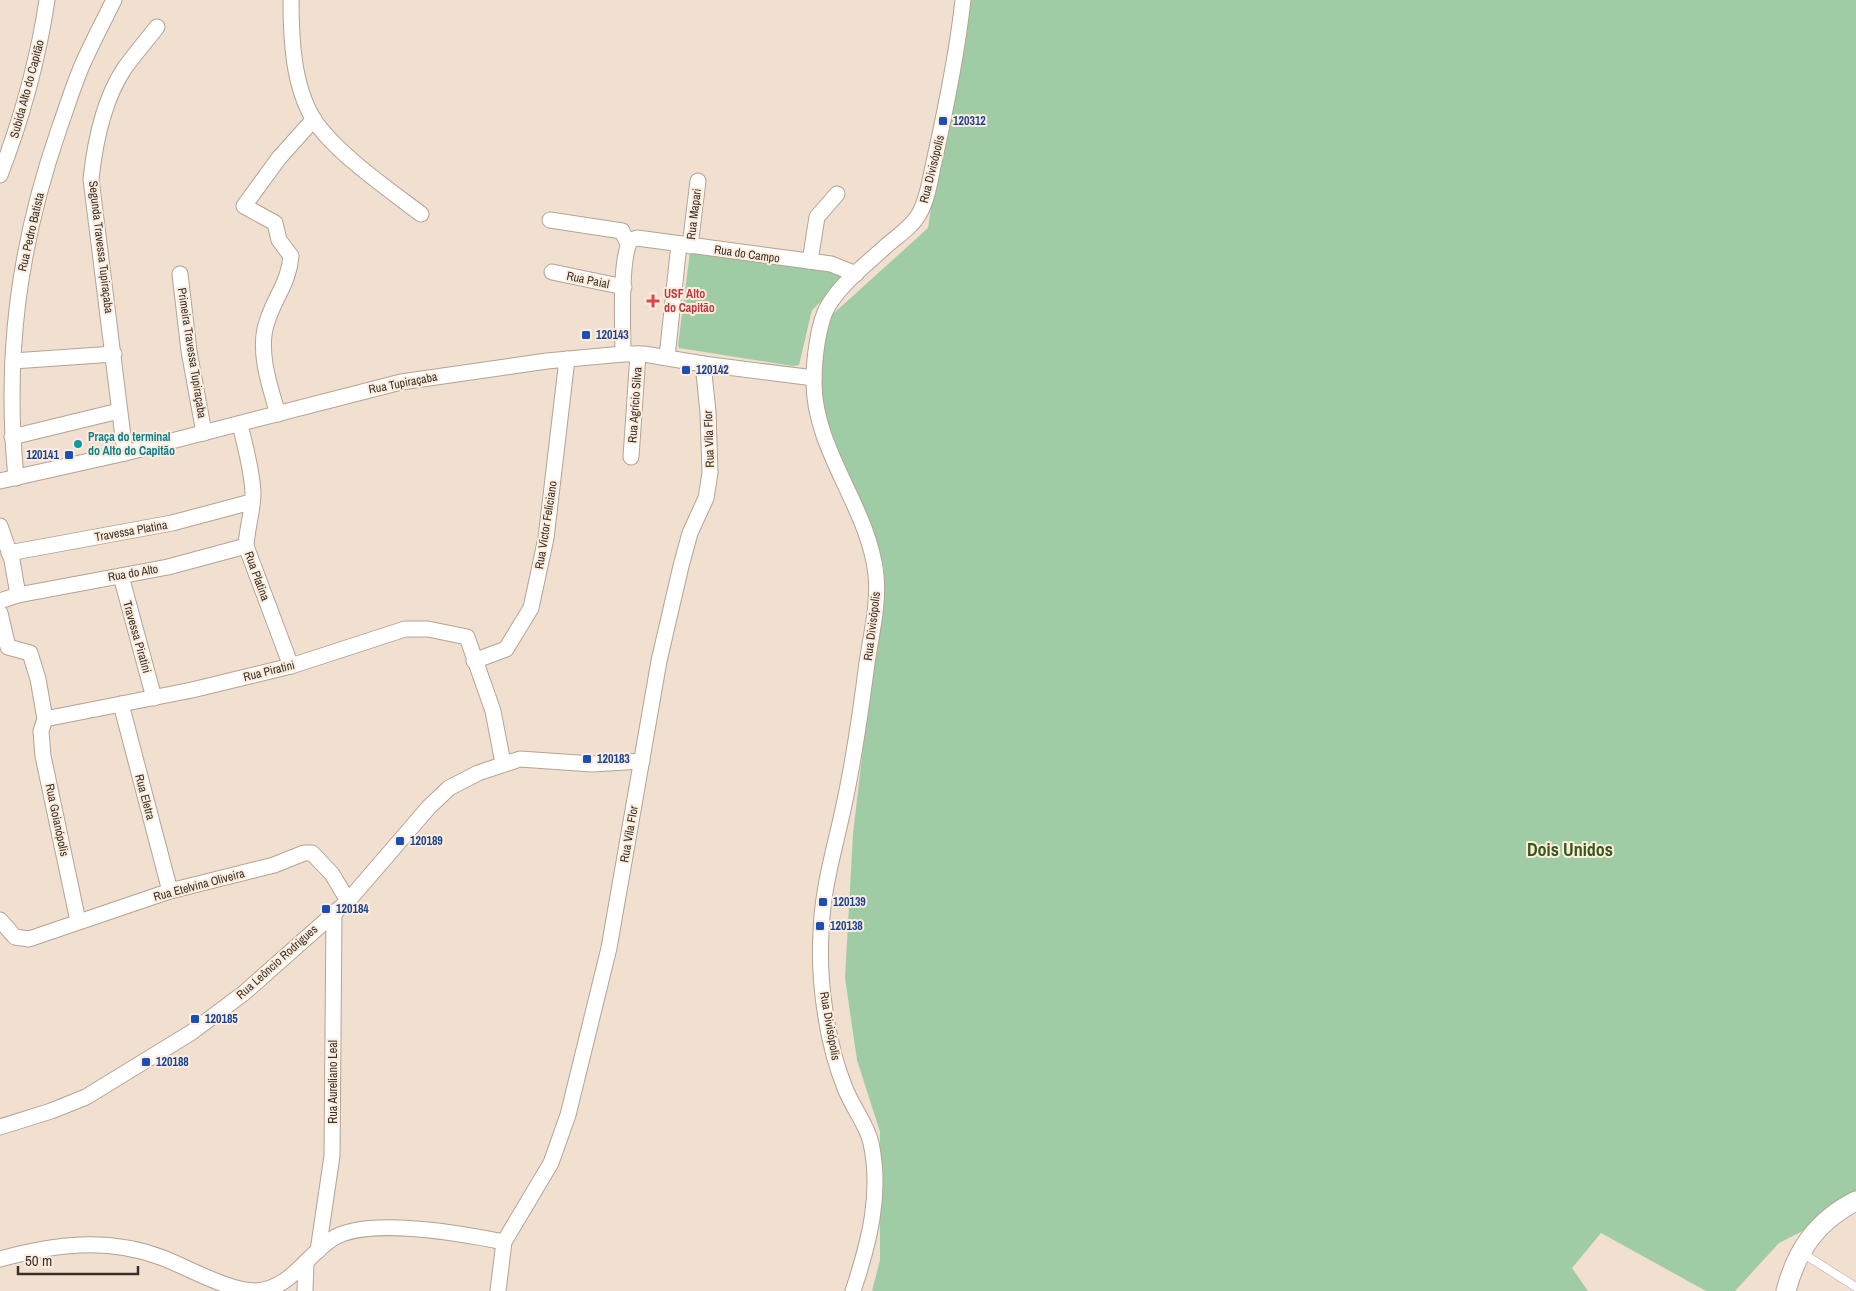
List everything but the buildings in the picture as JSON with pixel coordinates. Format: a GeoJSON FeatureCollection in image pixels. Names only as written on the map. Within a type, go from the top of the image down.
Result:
{"type":"FeatureCollection","features":[{"type":"Feature","properties":{"kind":"street","name":"Subida Alto do Capitão"},"geometry":{"type":"LineString","coordinates":[[0,176],[16,133],[40,45],[46,0]]}},
{"type":"Feature","properties":{"kind":"street","name":"Rua Pedro Batista"},"geometry":{"type":"LineString","coordinates":[[16,478],[12,437],[13,361],[16,306],[25,248],[44,174],[83,63],[114,0]]}},
{"type":"Feature","properties":{"kind":"street"},"geometry":{"type":"LineString","coordinates":[[291,0],[291,32],[298,78],[304,98],[314,119],[326,136],[421,214]]}},
{"type":"Feature","properties":{"kind":"street","name":"Rua Divisópolis"},"geometry":{"type":"LineString","coordinates":[[852,1291],[867,1248],[874,1217],[871,1142],[848,1095],[836,1064],[823,994],[820,935],[825,888],[844,802],[866,676],[876,580],[874,562],[864,525],[838,470],[822,426],[815,398],[814,378],[826,310],[856,274],[917,219],[924,205],[944,117],[963,0]]}},
{"type":"Feature","properties":{"kind":"street","name":"Segunda Travessa Tupiraçaba"},"geometry":{"type":"LineString","coordinates":[[125,453],[91,179],[95,142],[107,107],[123,71],[157,26]]}},
{"type":"Feature","properties":{"kind":"street"},"geometry":{"type":"LineString","coordinates":[[278,414],[268,382],[264,346],[266,322],[288,279],[291,256],[279,240],[275,223],[244,206],[279,158],[314,119]]}},
{"type":"Feature","properties":{"kind":"street","name":"Rua Mapari"},"geometry":{"type":"LineString","coordinates":[[667,356],[685,245],[698,181]]}},
{"type":"Feature","properties":{"kind":"street"},"geometry":{"type":"LineString","coordinates":[[810,261],[817,216],[838,194]]}},
{"type":"Feature","properties":{"kind":"street"},"geometry":{"type":"LineString","coordinates":[[550,220],[622,231],[633,241]]}},
{"type":"Feature","properties":{"kind":"street","name":"Rua do Campo"},"geometry":{"type":"LineString","coordinates":[[633,241],[685,245],[831,264],[856,274]]}},
{"type":"Feature","properties":{"kind":"street","name":"Rua Agrício Silva"},"geometry":{"type":"LineString","coordinates":[[631,456],[631,354],[624,287],[633,241]]}},
{"type":"Feature","properties":{"kind":"street","name":"Rua Paial"},"geometry":{"type":"LineString","coordinates":[[552,272],[624,287]]}},
{"type":"Feature","properties":{"kind":"street","name":"Primeira Travessa Tupiraçaba"},"geometry":{"type":"LineString","coordinates":[[180,274],[189,351],[204,433]]}},
{"type":"Feature","properties":{"kind":"street"},"geometry":{"type":"LineString","coordinates":[[13,361],[114,354]]}},
{"type":"Feature","properties":{"kind":"street","name":"Rua Tupiraçaba"},"geometry":{"type":"LineString","coordinates":[[0,481],[125,453],[401,382],[567,359],[631,354],[667,356],[703,364],[814,378]]}},
{"type":"Feature","properties":{"kind":"street","name":"Rua Victor Feliciano"},"geometry":{"type":"LineString","coordinates":[[474,661],[506,649],[531,608],[546,538],[567,359]]}},
{"type":"Feature","properties":{"kind":"street","name":"Rua Vila Flor"},"geometry":{"type":"LineString","coordinates":[[498,1291],[504,1242],[551,1163],[568,1115],[609,948],[659,661],[676,583],[690,533],[706,498],[710,473],[708,412],[703,364]]}},
{"type":"Feature","properties":{"kind":"street"},"geometry":{"type":"LineString","coordinates":[[12,437],[119,411]]}},
{"type":"Feature","properties":{"kind":"street","name":"Rua Platina"},"geometry":{"type":"LineString","coordinates":[[240,424],[251,474],[252,502],[247,526],[246,546],[291,666]]}},
{"type":"Feature","properties":{"kind":"street","name":"Travessa Platina"},"geometry":{"type":"LineString","coordinates":[[9,553],[172,523],[252,502]]}},
{"type":"Feature","properties":{"kind":"street"},"geometry":{"type":"LineString","coordinates":[[0,526],[9,553],[18,595]]}},
{"type":"Feature","properties":{"kind":"street","name":"Rua do Alto"},"geometry":{"type":"LineString","coordinates":[[0,602],[18,595],[168,567],[246,546]]}},
{"type":"Feature","properties":{"kind":"street","name":"Travessa Piratini"},"geometry":{"type":"LineString","coordinates":[[121,576],[154,698]]}},
{"type":"Feature","properties":{"kind":"street","name":"Rua Goianópolis"},"geometry":{"type":"LineString","coordinates":[[0,613],[8,647],[30,653],[38,679],[45,719],[42,731],[43,756],[78,921]]}},
{"type":"Feature","properties":{"kind":"street","name":"Rua Piratini"},"geometry":{"type":"LineString","coordinates":[[45,719],[154,698],[291,666],[405,630],[428,629],[467,637],[474,661]]}},
{"type":"Feature","properties":{"kind":"street"},"geometry":{"type":"LineString","coordinates":[[474,661],[491,704],[503,763]]}},
{"type":"Feature","properties":{"kind":"street","name":"Rua Eletra"},"geometry":{"type":"LineString","coordinates":[[121,704],[170,891]]}},
{"type":"Feature","properties":{"kind":"street","name":"Rua Leôncio Rodrigues"},"geometry":{"type":"LineString","coordinates":[[0,1127],[51,1111],[86,1096],[192,1032],[244,993],[348,901],[429,807],[449,788],[503,763],[520,759],[533,758],[592,764],[642,761]]}},
{"type":"Feature","properties":{"kind":"street","name":"Rua Etelvina Oliveira"},"geometry":{"type":"LineString","coordinates":[[0,920],[15,937],[29,938],[170,891],[274,865],[304,853],[312,853],[332,874],[348,901]]}},
{"type":"Feature","properties":{"kind":"street","name":"Rua Aureliano Leal"},"geometry":{"type":"LineString","coordinates":[[318,1251],[332,1156],[334,912]]}},
{"type":"Feature","properties":{"kind":"street"},"geometry":{"type":"LineString","coordinates":[[1786,1291],[1806,1243],[1825,1220],[1856,1201]]}},
{"type":"Feature","properties":{"kind":"street"},"geometry":{"type":"LineString","coordinates":[[0,1259],[73,1244],[104,1243],[162,1258],[236,1288],[255,1291],[271,1288],[287,1280],[334,1238],[361,1228],[456,1232],[504,1242]]}},
{"type":"Feature","properties":{"kind":"street"},"geometry":{"type":"LineString","coordinates":[[305,1291],[306,1262]]}},
{"type":"Feature","properties":{"kind":"lane"},"geometry":{"type":"LineString","coordinates":[[1802,1253],[1856,1287]]}},
{"type":"Feature","properties":{"kind":"green space"},"geometry":{"type":"Polygon","coordinates":[[[965,0],[1856,0],[1856,1204],[1779,1243],[1735,1291],[1706,1291],[1601,1233],[1572,1268],[1588,1291],[872,1291],[880,1260],[880,1132],[857,1060],[845,978],[853,834],[884,568],[834,468],[811,401],[823,323],[928,228],[952,68],[965,0]]]}},
{"type":"Feature","properties":{"kind":"green space"},"geometry":{"type":"Polygon","coordinates":[[[690,252],[840,273],[844,280],[812,310],[799,365],[793,366],[679,348],[690,252]]]}},
{"type":"Feature","properties":{"kind":"place","name":"120312"},"geometry":{"type":"Point","coordinates":[943,121]}},
{"type":"Feature","properties":{"kind":"place","name":"USF Alto do Capitão"},"geometry":{"type":"Point","coordinates":[653,301]}},
{"type":"Feature","properties":{"kind":"place","name":"120143"},"geometry":{"type":"Point","coordinates":[586,335]}},
{"type":"Feature","properties":{"kind":"place","name":"120142"},"geometry":{"type":"Point","coordinates":[686,370]}},
{"type":"Feature","properties":{"kind":"place","name":"Praça do terminal do Alto do Capitão"},"geometry":{"type":"Point","coordinates":[78,444]}},
{"type":"Feature","properties":{"kind":"place","name":"120141"},"geometry":{"type":"Point","coordinates":[69,455]}},
{"type":"Feature","properties":{"kind":"place","name":"120183"},"geometry":{"type":"Point","coordinates":[587,759]}},
{"type":"Feature","properties":{"kind":"place","name":"120189"},"geometry":{"type":"Point","coordinates":[400,841]}},
{"type":"Feature","properties":{"kind":"place","name":"120139"},"geometry":{"type":"Point","coordinates":[823,902]}},
{"type":"Feature","properties":{"kind":"place","name":"120184"},"geometry":{"type":"Point","coordinates":[326,909]}},
{"type":"Feature","properties":{"kind":"place","name":"120138"},"geometry":{"type":"Point","coordinates":[820,926]}},
{"type":"Feature","properties":{"kind":"place","name":"120185"},"geometry":{"type":"Point","coordinates":[195,1019]}},
{"type":"Feature","properties":{"kind":"place","name":"120188"},"geometry":{"type":"Point","coordinates":[146,1062]}},
{"type":"Feature","properties":{"kind":"district","name":"Dois Unidos"},"geometry":{"type":"Point","coordinates":[1570,849]}}]}
